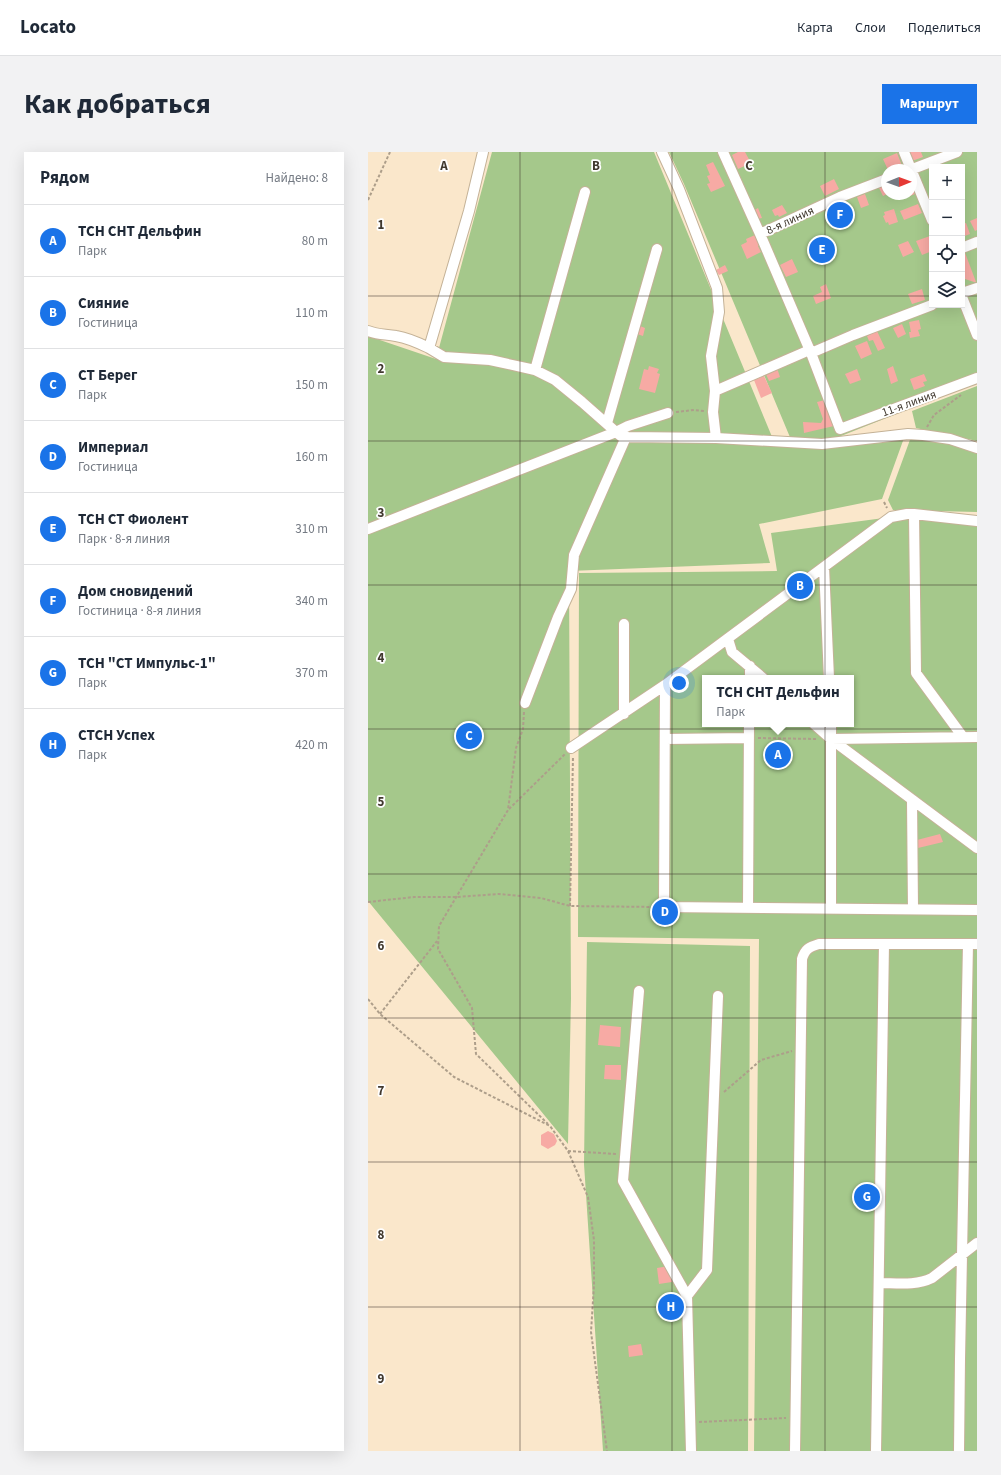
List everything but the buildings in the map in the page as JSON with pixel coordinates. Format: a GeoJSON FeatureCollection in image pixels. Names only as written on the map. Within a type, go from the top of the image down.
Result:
{"type":"FeatureCollection","features":[{"type":"Feature","properties":{"kind":"street"},"geometry":{"type":"LineString","coordinates":[[429,348],[469,211],[483,152]]}},
{"type":"Feature","properties":{"kind":"street"},"geometry":{"type":"LineString","coordinates":[[662,152],[679,189],[717,288],[719,312],[711,356],[714,391],[713,412],[716,438]]}},
{"type":"Feature","properties":{"kind":"street"},"geometry":{"type":"LineString","coordinates":[[904,152],[909,164]]}},
{"type":"Feature","properties":{"kind":"street"},"geometry":{"type":"LineString","coordinates":[[917,168],[957,152]]}},
{"type":"Feature","properties":{"kind":"street"},"geometry":{"type":"LineString","coordinates":[[724,153],[760,234],[808,353]]}},
{"type":"Feature","properties":{"kind":"street","name":"8-я линия"},"geometry":{"type":"LineString","coordinates":[[760,234],[881,181]]}},
{"type":"Feature","properties":{"kind":"street"},"geometry":{"type":"LineString","coordinates":[[917,184],[929,213]]}},
{"type":"Feature","properties":{"kind":"street"},"geometry":{"type":"LineString","coordinates":[[535,370],[585,192]]}},
{"type":"Feature","properties":{"kind":"street"},"geometry":{"type":"LineString","coordinates":[[965,247],[977,242]]}},
{"type":"Feature","properties":{"kind":"street"},"geometry":{"type":"LineString","coordinates":[[607,423],[657,249]]}},
{"type":"Feature","properties":{"kind":"street"},"geometry":{"type":"LineString","coordinates":[[965,292],[977,288]]}},
{"type":"Feature","properties":{"kind":"street"},"geometry":{"type":"LineString","coordinates":[[965,304],[977,335]]}},
{"type":"Feature","properties":{"kind":"street"},"geometry":{"type":"LineString","coordinates":[[714,391],[929,305]]}},
{"type":"Feature","properties":{"kind":"street"},"geometry":{"type":"LineString","coordinates":[[368,331],[376,334],[397,336],[412,340],[444,357],[490,360],[535,370],[555,380],[621,436],[716,438],[822,444],[908,434],[950,439],[977,448]]}},
{"type":"Feature","properties":{"kind":"street","name":"11-я линия"},"geometry":{"type":"LineString","coordinates":[[808,353],[840,429],[975,379]]}},
{"type":"Feature","properties":{"kind":"street"},"geometry":{"type":"LineString","coordinates":[[368,529],[628,426],[668,413]]}},
{"type":"Feature","properties":{"kind":"street"},"geometry":{"type":"LineString","coordinates":[[525,702],[558,616],[571,588],[574,555],[626,436]]}},
{"type":"Feature","properties":{"kind":"street"},"geometry":{"type":"LineString","coordinates":[[571,748],[665,686],[891,517],[914,514],[977,521]]}},
{"type":"Feature","properties":{"kind":"street"},"geometry":{"type":"LineString","coordinates":[[914,514],[916,674],[963,738]]}},
{"type":"Feature","properties":{"kind":"street"},"geometry":{"type":"LineString","coordinates":[[824,567],[829,675]]}},
{"type":"Feature","properties":{"kind":"street"},"geometry":{"type":"LineString","coordinates":[[624,624],[624,714]]}},
{"type":"Feature","properties":{"kind":"street"},"geometry":{"type":"LineString","coordinates":[[728,639],[732,652],[760,675]]}},
{"type":"Feature","properties":{"kind":"street"},"geometry":{"type":"LineString","coordinates":[[750,666],[750,675]]}},
{"type":"Feature","properties":{"kind":"street"},"geometry":{"type":"LineString","coordinates":[[665,686],[664,907],[977,910]]}},
{"type":"Feature","properties":{"kind":"street"},"geometry":{"type":"LineString","coordinates":[[748,908],[749,727]]}},
{"type":"Feature","properties":{"kind":"street"},"geometry":{"type":"LineString","coordinates":[[817,727],[831,739],[977,848]]}},
{"type":"Feature","properties":{"kind":"street"},"geometry":{"type":"LineString","coordinates":[[830,727],[831,909]]}},
{"type":"Feature","properties":{"kind":"street"},"geometry":{"type":"LineString","coordinates":[[665,739],[749,738]]}},
{"type":"Feature","properties":{"kind":"street"},"geometry":{"type":"LineString","coordinates":[[831,739],[977,738]]}},
{"type":"Feature","properties":{"kind":"street"},"geometry":{"type":"LineString","coordinates":[[912,800],[913,910]]}},
{"type":"Feature","properties":{"kind":"street"},"geometry":{"type":"LineString","coordinates":[[795,1451],[802,959],[805,951],[810,946],[819,944],[973,944],[962,1254],[959,1451]]}},
{"type":"Feature","properties":{"kind":"street"},"geometry":{"type":"LineString","coordinates":[[876,1451],[884,944]]}},
{"type":"Feature","properties":{"kind":"street"},"geometry":{"type":"LineString","coordinates":[[638,991],[623,1181],[687,1296],[691,1451]]}},
{"type":"Feature","properties":{"kind":"street"},"geometry":{"type":"LineString","coordinates":[[687,1296],[707,1270],[718,996]]}},
{"type":"Feature","properties":{"kind":"street"},"geometry":{"type":"LineString","coordinates":[[879,1283],[912,1283],[926,1281],[977,1243]]}},
{"type":"Feature","properties":{"kind":"path"},"geometry":{"type":"LineString","coordinates":[[368,200],[390,152]]}},
{"type":"Feature","properties":{"kind":"path"},"geometry":{"type":"LineString","coordinates":[[923,435],[934,415],[966,391],[975,379]]}},
{"type":"Feature","properties":{"kind":"path"},"geometry":{"type":"LineString","coordinates":[[668,413],[694,410],[713,412]]}},
{"type":"Feature","properties":{"kind":"path"},"geometry":{"type":"LineString","coordinates":[[508,810],[516,748],[523,729],[525,702]]}},
{"type":"Feature","properties":{"kind":"path"},"geometry":{"type":"LineString","coordinates":[[749,738],[831,739]]}},
{"type":"Feature","properties":{"kind":"path"},"geometry":{"type":"LineString","coordinates":[[570,906],[573,754],[571,748],[508,810],[439,926],[438,949],[472,1008],[476,1054],[550,1126],[568,1151],[588,1197],[594,1240],[594,1285],[591,1332],[606,1451]]}},
{"type":"Feature","properties":{"kind":"path"},"geometry":{"type":"LineString","coordinates":[[368,902],[414,897],[456,897],[499,894],[541,898],[570,906],[664,907]]}},
{"type":"Feature","properties":{"kind":"path"},"geometry":{"type":"LineString","coordinates":[[380,1014],[438,940]]}},
{"type":"Feature","properties":{"kind":"path"},"geometry":{"type":"LineString","coordinates":[[368,999],[380,1014],[454,1078],[550,1126]]}},
{"type":"Feature","properties":{"kind":"path"},"geometry":{"type":"LineString","coordinates":[[714,1101],[761,1060],[801,1049]]}},
{"type":"Feature","properties":{"kind":"path"},"geometry":{"type":"LineString","coordinates":[[568,1151],[626,1155]]}},
{"type":"Feature","properties":{"kind":"path"},"geometry":{"type":"LineString","coordinates":[[690,1422],[796,1417]]}},
{"type":"Feature","properties":{"kind":"green space"},"geometry":{"type":"Polygon","coordinates":[[[492,152],[654,152],[775,444],[904,438],[882,499],[759,524],[770,563],[569,571],[571,998],[568,1144],[368,901],[368,336],[436,359],[492,152]]]}},
{"type":"Feature","properties":{"kind":"green space"},"geometry":{"type":"Polygon","coordinates":[[[669,152],[977,152],[977,382],[836,438],[792,442],[684,184],[669,152]]]}},
{"type":"Feature","properties":{"kind":"green space"},"geometry":{"type":"Polygon","coordinates":[[[977,386],[977,441],[916,428],[912,411],[977,386]]]}},
{"type":"Feature","properties":{"kind":"green space"},"geometry":{"type":"Polygon","coordinates":[[[911,437],[977,448],[977,512],[893,510],[888,500],[911,437]]]}},
{"type":"Feature","properties":{"kind":"green space"},"geometry":{"type":"Polygon","coordinates":[[[914,514],[977,515],[977,1451],[754,1451],[759,939],[578,937],[579,573],[777,571],[771,533],[914,514]]]}},
{"type":"Feature","properties":{"kind":"green space"},"geometry":{"type":"Polygon","coordinates":[[[587,942],[750,946],[748,1451],[603,1451],[584,1164],[587,942]]]}},
{"type":"Feature","properties":{"kind":"place","name":"Дом сновидений"},"geometry":{"type":"Point","coordinates":[840,215]}},
{"type":"Feature","properties":{"kind":"place","name":"ТСН СТ Фиолент"},"geometry":{"type":"Point","coordinates":[822,250]}},
{"type":"Feature","properties":{"kind":"place","name":"Сияние"},"geometry":{"type":"Point","coordinates":[800,586]}},
{"type":"Feature","properties":{"kind":"place","name":"СТ Берег"},"geometry":{"type":"Point","coordinates":[469,736]}},
{"type":"Feature","properties":{"kind":"place","name":"ТСН СНТ Дельфин"},"geometry":{"type":"Point","coordinates":[778,755]}},
{"type":"Feature","properties":{"kind":"place","name":"Империал"},"geometry":{"type":"Point","coordinates":[665,912]}},
{"type":"Feature","properties":{"kind":"place","name":"ТСН \"СТ Импульс-1\""},"geometry":{"type":"Point","coordinates":[867,1197]}},
{"type":"Feature","properties":{"kind":"place","name":"СТСН Успех"},"geometry":{"type":"Point","coordinates":[671,1307]}}]}
